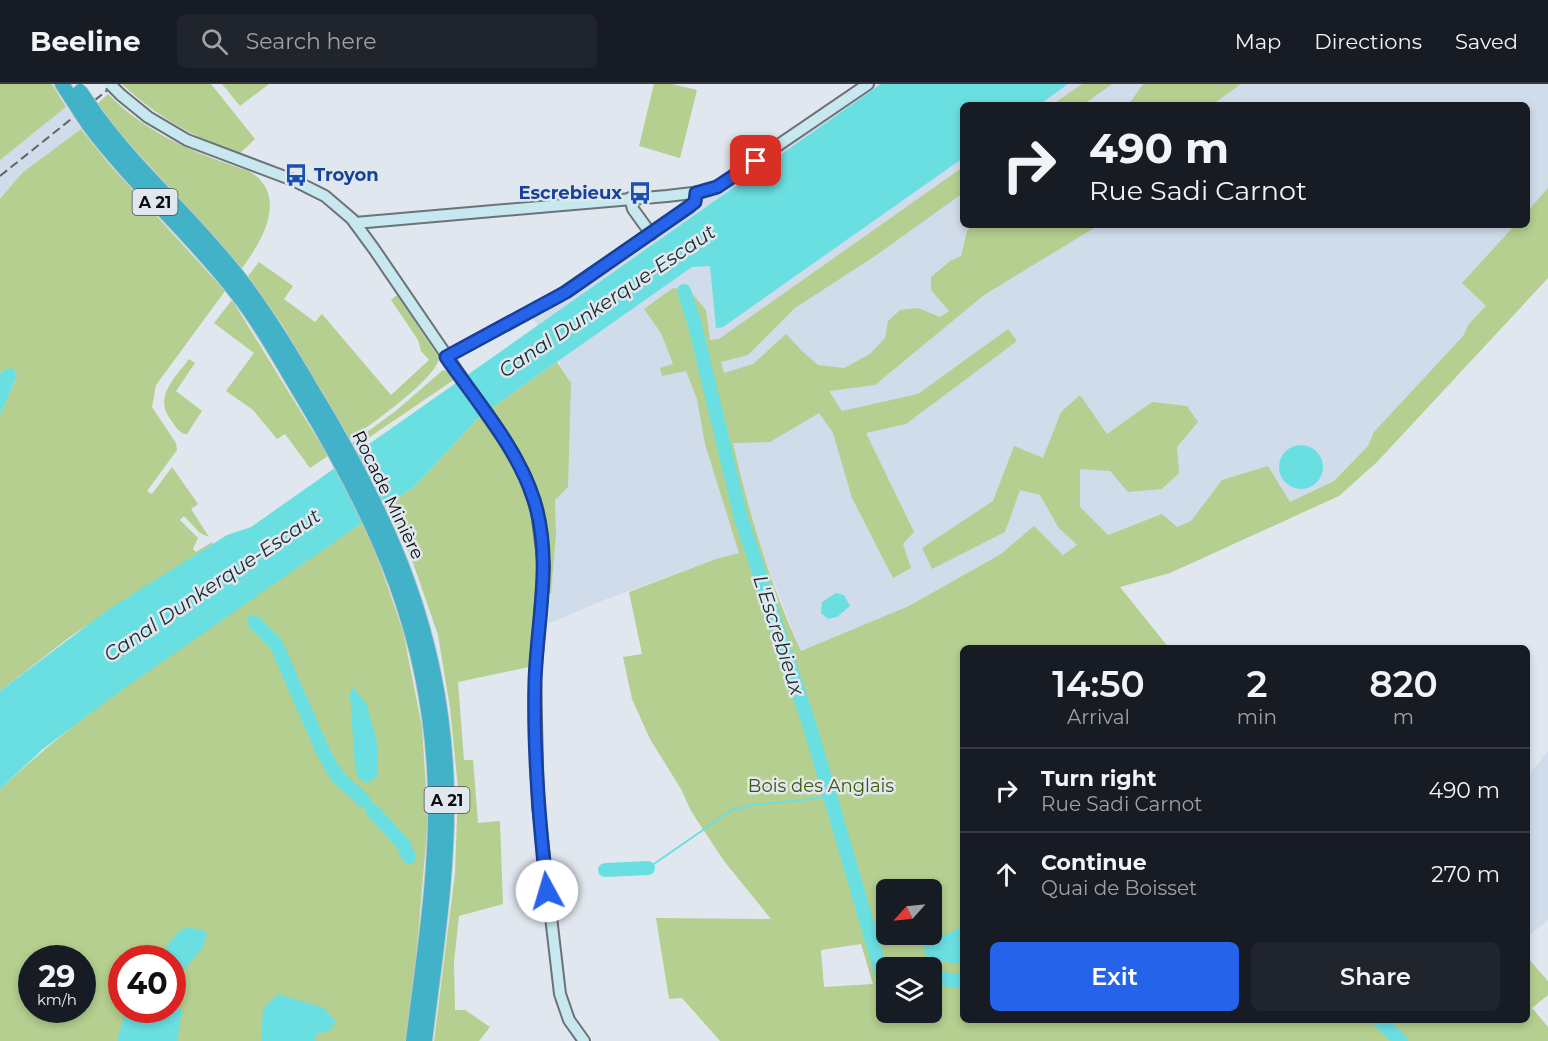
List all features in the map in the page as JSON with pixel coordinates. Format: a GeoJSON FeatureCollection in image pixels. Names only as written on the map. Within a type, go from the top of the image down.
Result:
{"type":"FeatureCollection","features":[{"type":"Feature","properties":{"kind":"highway","name":"Rocade Minière"},"geometry":{"type":"LineString","coordinates":[[62,84],[75,91],[93,121],[130,158],[243,292],[319,412],[397,566],[431,660],[442,723],[446,773],[445,859],[425,1041]]}},
{"type":"Feature","properties":{"kind":"highway","name":"Rocade Minière"},"geometry":{"type":"LineString","coordinates":[[397,566],[424,683],[435,781],[433,871],[414,1041]]}},
{"type":"Feature","properties":{"kind":"street"},"geometry":{"type":"LineString","coordinates":[[111,84],[148,117],[178,136],[276,174],[325,196],[355,223],[492,423],[526,478],[540,525],[544,573],[536,672],[538,805],[560,994],[569,1020],[584,1041]]}},
{"type":"Feature","properties":{"kind":"street"},"geometry":{"type":"LineString","coordinates":[[355,223],[696,193],[717,187],[855,89],[868,84]]}},
{"type":"Feature","properties":{"kind":"street"},"geometry":{"type":"LineString","coordinates":[[448,360],[559,296],[693,204],[696,193]]}},
{"type":"Feature","properties":{"kind":"street"},"geometry":{"type":"LineString","coordinates":[[630,198],[633,208],[651,234]]}},
{"type":"Feature","properties":{"kind":"shaded area"},"geometry":{"type":"Polygon","coordinates":[[[877,84],[1548,84],[1548,263],[1334,481],[1119,587],[806,665],[761,549],[716,559],[604,600],[548,624],[556,535],[555,500],[571,383],[529,311],[877,84]]]}},
{"type":"Feature","properties":{"kind":"shaded area"},"geometry":{"type":"Polygon","coordinates":[[[66,107],[81,129],[22,173],[0,199],[0,160],[66,107]]]}},
{"type":"Feature","properties":{"kind":"shaded area"},"geometry":{"type":"Polygon","coordinates":[[[1548,751],[1548,920],[1530,935],[1530,773],[1548,751]]]}},
{"type":"Feature","properties":{"kind":"green space"},"geometry":{"type":"Polygon","coordinates":[[[0,84],[52,84],[66,107],[0,160],[0,84]]]}},
{"type":"Feature","properties":{"kind":"green space"},"geometry":{"type":"Polygon","coordinates":[[[122,84],[211,84],[255,139],[239,154],[222,147],[176,125],[149,107],[122,84]]]}},
{"type":"Feature","properties":{"kind":"green space"},"geometry":{"type":"Polygon","coordinates":[[[222,84],[269,84],[240,106],[222,84]]]}},
{"type":"Feature","properties":{"kind":"green space"},"geometry":{"type":"Polygon","coordinates":[[[654,84],[672,84],[697,90],[680,158],[639,146],[654,84]]]}},
{"type":"Feature","properties":{"kind":"green space"},"geometry":{"type":"Polygon","coordinates":[[[1082,84],[1112,84],[1087,102],[1056,102],[1082,84]]]}},
{"type":"Feature","properties":{"kind":"green space"},"geometry":{"type":"Polygon","coordinates":[[[1143,84],[1241,84],[1216,102],[1130,102],[1143,84]]]}},
{"type":"Feature","properties":{"kind":"green space"},"geometry":{"type":"Polygon","coordinates":[[[108,94],[140,121],[174,142],[249,171],[261,181],[268,192],[270,205],[268,218],[258,244],[242,268],[113,125],[97,104],[108,94]]]}},
{"type":"Feature","properties":{"kind":"green space"},"geometry":{"type":"Polygon","coordinates":[[[81,129],[108,163],[225,291],[156,385],[152,407],[176,443],[177,450],[147,491],[152,494],[172,467],[198,504],[191,509],[209,537],[200,533],[184,516],[180,520],[198,538],[193,549],[196,552],[212,542],[213,544],[71,636],[0,691],[0,415],[17,376],[12,368],[0,373],[0,199],[22,173],[81,129]]]}},
{"type":"Feature","properties":{"kind":"green space","name":"Bois des Anglais"},"geometry":{"type":"Polygon","coordinates":[[[960,169],[960,195],[875,256],[795,308],[748,355],[721,362],[724,373],[753,364],[786,334],[818,365],[844,368],[870,354],[885,338],[888,321],[900,310],[918,308],[940,317],[949,311],[931,290],[931,277],[950,261],[961,256],[967,231],[970,228],[1094,228],[984,295],[875,385],[829,391],[842,411],[918,394],[1008,329],[1017,341],[906,424],[866,433],[914,532],[903,544],[911,568],[893,578],[852,498],[833,433],[819,413],[770,442],[733,443],[761,549],[801,651],[909,606],[1001,554],[1034,526],[1063,555],[1077,545],[1058,527],[1040,495],[1020,490],[1005,532],[932,569],[922,548],[993,501],[1014,446],[1043,458],[1061,412],[1080,395],[1107,434],[1152,402],[1187,406],[1198,422],[1177,447],[1179,473],[1162,489],[1128,492],[1110,471],[1080,469],[1080,507],[1108,535],[1162,514],[1177,527],[1191,521],[1222,480],[1268,466],[1290,502],[1334,481],[1368,446],[1374,432],[1463,336],[1469,324],[1486,306],[1462,283],[1512,228],[1530,228],[1530,209],[1548,188],[1548,278],[1377,462],[1339,496],[1170,573],[1120,587],[1167,645],[960,645],[960,1023],[1530,1023],[1530,960],[1548,981],[1548,995],[1532,1008],[1548,1027],[1548,1041],[720,1041],[682,998],[669,999],[656,918],[771,919],[724,861],[691,811],[681,789],[650,739],[632,699],[623,657],[642,654],[629,592],[716,559],[739,553],[705,444],[697,399],[686,371],[662,376],[660,368],[673,364],[661,333],[644,309],[673,288],[689,290],[706,310],[710,340],[719,339],[960,169]],[[861,944],[821,950],[824,987],[873,984],[861,944]]]}},
{"type":"Feature","properties":{"kind":"green space"},"geometry":{"type":"Polygon","coordinates":[[[259,262],[293,286],[284,299],[315,322],[322,314],[391,395],[429,360],[421,351],[418,340],[391,300],[397,295],[439,358],[435,367],[400,402],[350,439],[282,324],[248,276],[259,262]]]}},
{"type":"Feature","properties":{"kind":"green space"},"geometry":{"type":"Polygon","coordinates":[[[232,300],[328,456],[310,468],[285,434],[277,439],[253,410],[226,391],[254,353],[214,323],[232,300]]]}},
{"type":"Feature","properties":{"kind":"green space"},"geometry":{"type":"Polygon","coordinates":[[[189,359],[195,363],[176,391],[202,411],[187,434],[184,434],[171,420],[164,403],[168,388],[189,359]]]}},
{"type":"Feature","properties":{"kind":"green space"},"geometry":{"type":"Polygon","coordinates":[[[557,362],[571,383],[568,487],[555,500],[556,535],[551,594],[535,593],[529,667],[458,682],[464,760],[473,760],[478,823],[500,821],[503,904],[459,916],[454,962],[455,1010],[465,1010],[490,1027],[479,1041],[434,1041],[455,873],[458,788],[450,708],[438,635],[412,560],[387,506],[415,486],[480,416],[557,362]]]}},
{"type":"Feature","properties":{"kind":"green space"},"geometry":{"type":"Polygon","coordinates":[[[443,370],[449,372],[455,379],[355,447],[352,443],[397,410],[443,370]]]}},
{"type":"Feature","properties":{"kind":"green space"},"geometry":{"type":"Polygon","coordinates":[[[363,522],[368,530],[403,631],[422,727],[428,819],[409,1041],[0,1041],[0,789],[85,717],[223,617],[363,522]]]}},
{"type":"Feature","properties":{"kind":"water","name":"Canal Dunkerque-Escaut"},"geometry":{"type":"Polygon","coordinates":[[[881,84],[1068,84],[1043,102],[960,102],[960,160],[723,327],[716,328],[710,266],[692,267],[480,416],[415,486],[119,692],[43,749],[0,789],[0,691],[109,609],[227,535],[251,527],[881,84]]]}},
{"type":"Feature","properties":{"kind":"water"},"geometry":{"type":"Polygon","coordinates":[[[12,367],[17,376],[0,415],[0,373],[12,367]]]}},
{"type":"Feature","properties":{"kind":"water"},"geometry":{"type":"Polygon","coordinates":[[[1301,445],[1310,446],[1317,451],[1322,458],[1322,476],[1317,483],[1310,488],[1301,489],[1292,488],[1285,483],[1280,476],[1279,467],[1280,458],[1285,451],[1292,446],[1301,445]]]}},
{"type":"Feature","properties":{"kind":"water"},"geometry":{"type":"Polygon","coordinates":[[[836,593],[844,595],[850,606],[837,617],[828,619],[821,613],[822,602],[836,593]]]}},
{"type":"Feature","properties":{"kind":"water"},"geometry":{"type":"Polygon","coordinates":[[[352,686],[366,703],[377,741],[378,774],[366,783],[358,778],[355,767],[350,695],[352,686]]]}},
{"type":"Feature","properties":{"kind":"water"},"geometry":{"type":"Polygon","coordinates":[[[188,927],[207,932],[203,947],[186,967],[186,945],[168,945],[178,932],[188,927]]]}},
{"type":"Feature","properties":{"kind":"water"},"geometry":{"type":"Polygon","coordinates":[[[960,927],[960,964],[942,961],[942,957],[925,955],[924,945],[942,945],[942,936],[960,927]]]}},
{"type":"Feature","properties":{"kind":"water"},"geometry":{"type":"Polygon","coordinates":[[[278,994],[324,1008],[336,1022],[328,1032],[317,1033],[315,1041],[261,1041],[263,1009],[278,994]]]}},
{"type":"Feature","properties":{"kind":"water"},"geometry":{"type":"Polygon","coordinates":[[[122,1023],[180,1023],[177,1041],[117,1041],[122,1023]]]}},
{"type":"Feature","properties":{"kind":"waterway","name":"L'Escrebieux"},"geometry":{"type":"LineString","coordinates":[[684,291],[695,325],[741,518],[811,730],[877,957]]}},
{"type":"Feature","properties":{"kind":"waterway"},"geometry":{"type":"LineString","coordinates":[[254,622],[276,644],[325,756],[338,777],[364,801]]}},
{"type":"Feature","properties":{"kind":"waterway"},"geometry":{"type":"LineString","coordinates":[[648,868],[732,810],[751,805],[831,797]]}},
{"type":"Feature","properties":{"kind":"waterway"},"geometry":{"type":"LineString","coordinates":[[372,810],[403,844],[409,857]]}},
{"type":"Feature","properties":{"kind":"waterway"},"geometry":{"type":"LineString","coordinates":[[605,870],[648,868]]}},
{"type":"Feature","properties":{"kind":"waterway","name":"L'Escrebieux"},"geometry":{"type":"LineString","coordinates":[[942,979],[960,981]]}},
{"type":"Feature","properties":{"kind":"waterway","name":"L'Escrebieux"},"geometry":{"type":"LineString","coordinates":[[1382,1023],[1401,1041]]}},
{"type":"Feature","properties":{"kind":"railway"},"geometry":{"type":"LineString","coordinates":[[0,176],[115,84]]}},
{"type":"Feature","properties":{"kind":"place","name":"Troyon"},"geometry":{"type":"Point","coordinates":[296,175]}},
{"type":"Feature","properties":{"kind":"place","name":"Escrebieux"},"geometry":{"type":"Point","coordinates":[640,193]}},
{"type":"Feature","properties":{"kind":"route"},"geometry":{"type":"LineString","coordinates":[[547,891],[537,790],[535,726],[536,672],[544,573],[540,525],[530,488],[518,461],[446,357],[566,292],[690,206],[695,202],[696,193],[717,187],[756,161]]}}]}
